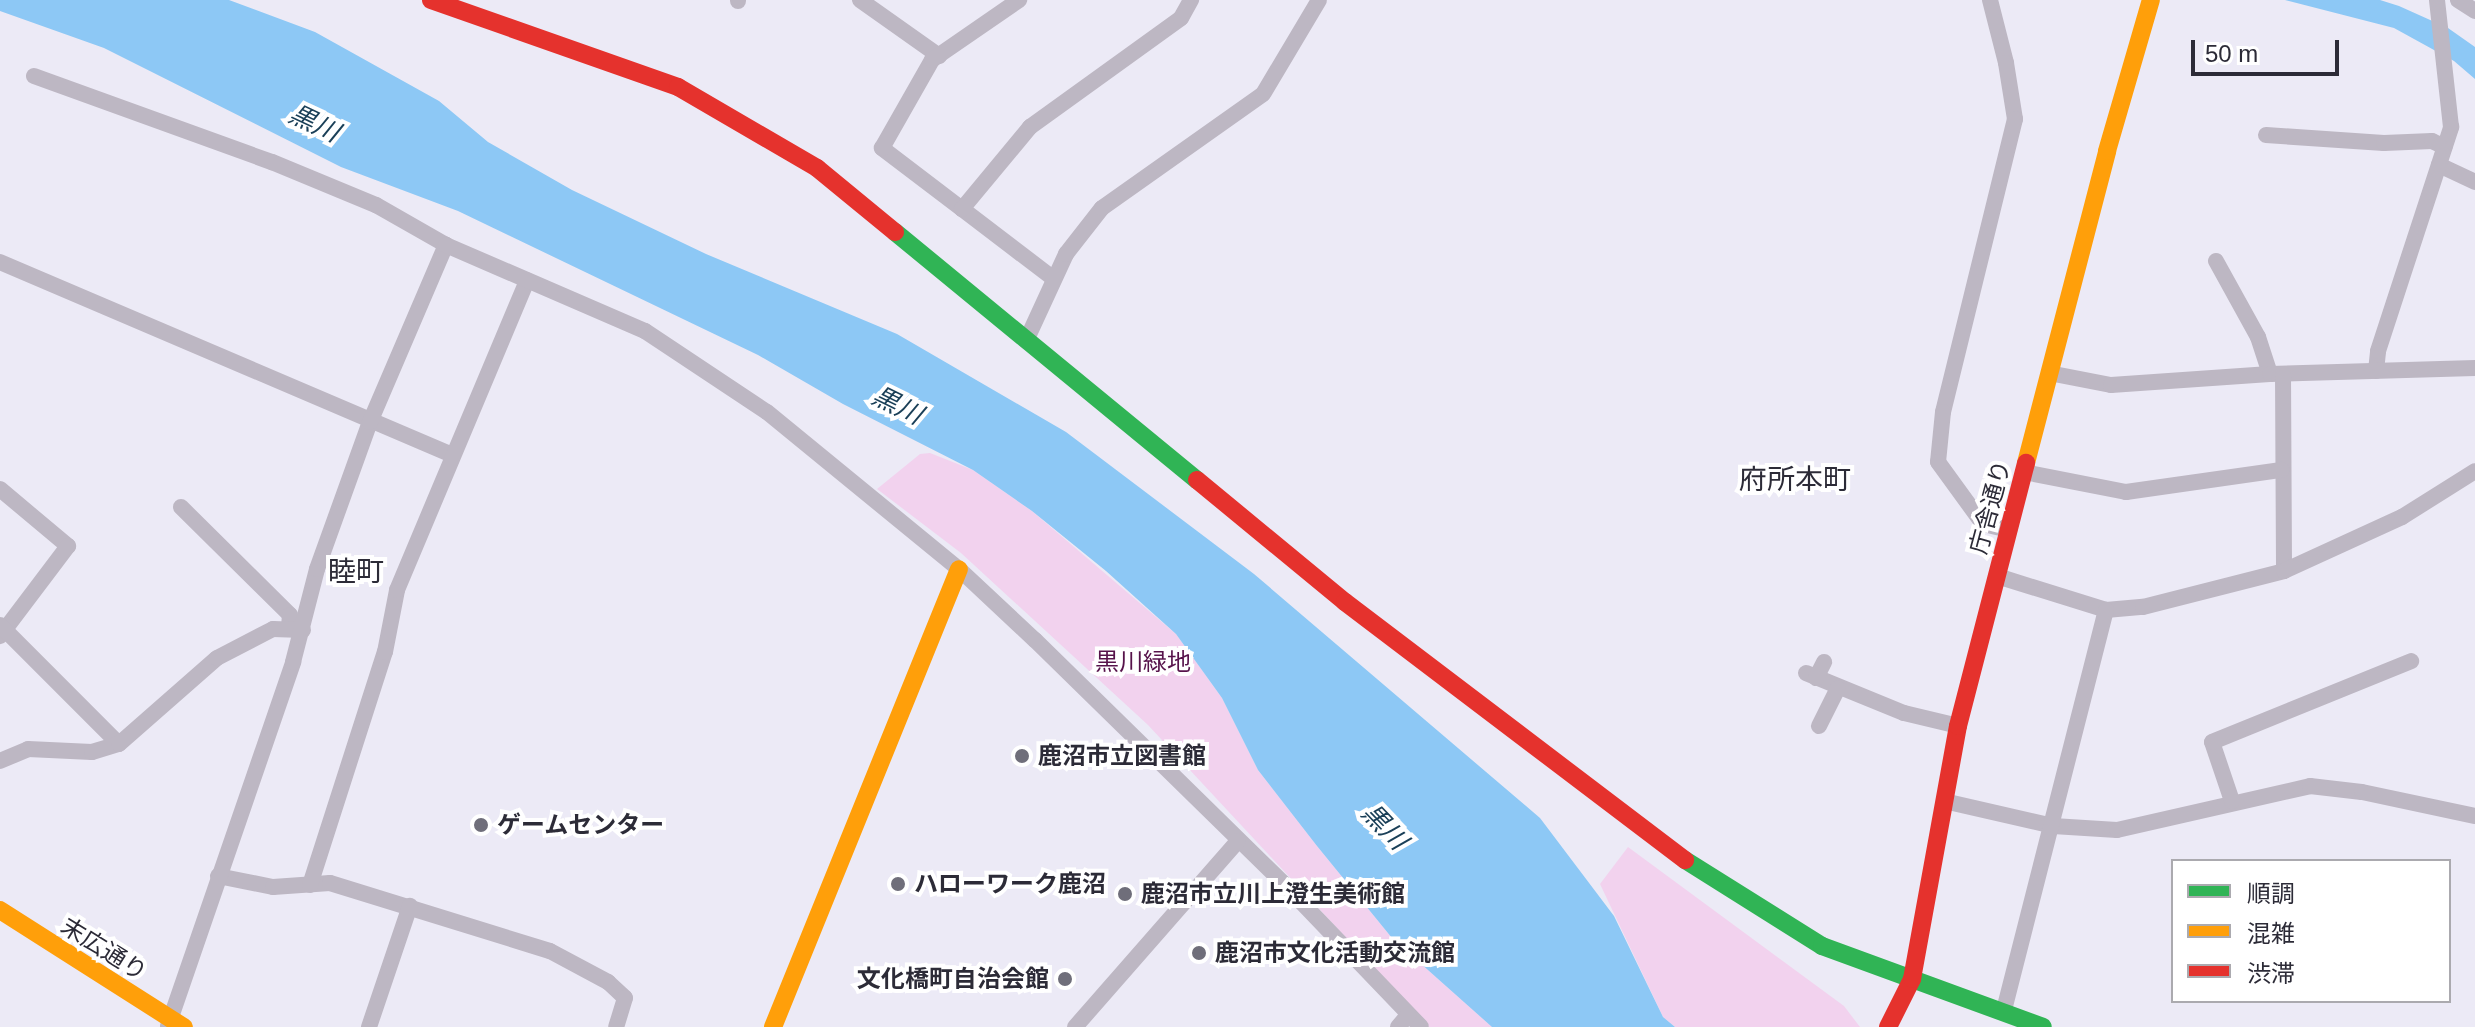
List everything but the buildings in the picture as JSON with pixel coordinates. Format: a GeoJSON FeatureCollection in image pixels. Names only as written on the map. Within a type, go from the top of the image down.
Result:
{"type":"FeatureCollection","features":[{"type":"Feature","properties":{"kind":"main road"},"geometry":{"type":"LineString","coordinates":[[431,0],[678,87],[817,168],[1345,602],[1671,851],[1822,946],[2004,1010],[2043,1027]]}},
{"type":"Feature","properties":{"kind":"main road","name":"庁舎通り"},"geometry":{"type":"LineString","coordinates":[[1888,1027],[1912,979],[1958,726],[2107,151],[2151,0]]}},
{"type":"Feature","properties":{"kind":"main road"},"geometry":{"type":"LineString","coordinates":[[773,1027],[959,569]]}},
{"type":"Feature","properties":{"kind":"main road","name":"末広通り"},"geometry":{"type":"LineString","coordinates":[[0,910],[175,1025]]}},
{"type":"Feature","properties":{"kind":"street"},"geometry":{"type":"LineString","coordinates":[[860,0],[939,56]]}},
{"type":"Feature","properties":{"kind":"street"},"geometry":{"type":"LineString","coordinates":[[1019,0],[932,60],[882,148],[1054,279]]}},
{"type":"Feature","properties":{"kind":"street"},"geometry":{"type":"LineString","coordinates":[[962,209],[1030,127],[1181,18],[1191,0]]}},
{"type":"Feature","properties":{"kind":"street"},"geometry":{"type":"LineString","coordinates":[[1026,341],[1066,254],[1102,208],[1263,94],[1319,0]]}},
{"type":"Feature","properties":{"kind":"street"},"geometry":{"type":"LineString","coordinates":[[1990,0],[2006,63],[2015,119],[1943,412],[1938,462],[1983,524],[2009,530]]}},
{"type":"Feature","properties":{"kind":"street"},"geometry":{"type":"LineString","coordinates":[[2376,371],[2378,351],[2451,127],[2437,0]]}},
{"type":"Feature","properties":{"kind":"street"},"geometry":{"type":"LineString","coordinates":[[2458,0],[2475,11]]}},
{"type":"Feature","properties":{"kind":"street"},"geometry":{"type":"LineString","coordinates":[[34,76],[272,162],[376,205],[446,245],[645,331],[767,412],[959,569],[1238,841],[1403,1021],[1421,1027]]}},
{"type":"Feature","properties":{"kind":"street"},"geometry":{"type":"LineString","coordinates":[[2266,135],[2384,143],[2432,141],[2445,147]]}},
{"type":"Feature","properties":{"kind":"street"},"geometry":{"type":"LineString","coordinates":[[2439,165],[2475,182]]}},
{"type":"Feature","properties":{"kind":"street"},"geometry":{"type":"LineString","coordinates":[[175,1025],[296,628],[370,422],[446,245]]}},
{"type":"Feature","properties":{"kind":"street"},"geometry":{"type":"LineString","coordinates":[[2216,261],[2276,374],[2284,571]]}},
{"type":"Feature","properties":{"kind":"street"},"geometry":{"type":"LineString","coordinates":[[0,262],[453,455]]}},
{"type":"Feature","properties":{"kind":"street"},"geometry":{"type":"LineString","coordinates":[[310,885],[385,652],[397,590],[527,280]]}},
{"type":"Feature","properties":{"kind":"street"},"geometry":{"type":"LineString","coordinates":[[2049,373],[2111,385],[2276,374],[2475,368]]}},
{"type":"Feature","properties":{"kind":"street"},"geometry":{"type":"LineString","coordinates":[[2024,472],[2106,491],[2126,492],[2281,470]]}},
{"type":"Feature","properties":{"kind":"street"},"geometry":{"type":"LineString","coordinates":[[1997,576],[2106,610],[2143,607],[2284,571],[2402,517],[2475,471]]}},
{"type":"Feature","properties":{"kind":"street"},"geometry":{"type":"LineString","coordinates":[[0,489],[68,546],[2,630],[119,744]]}},
{"type":"Feature","properties":{"kind":"street"},"geometry":{"type":"LineString","coordinates":[[181,507],[290,615],[296,628]]}},
{"type":"Feature","properties":{"kind":"street"},"geometry":{"type":"LineString","coordinates":[[2004,1010],[2106,610]]}},
{"type":"Feature","properties":{"kind":"street"},"geometry":{"type":"LineString","coordinates":[[0,761],[28,749],[92,752],[119,744],[217,658],[273,629],[296,628]]}},
{"type":"Feature","properties":{"kind":"street"},"geometry":{"type":"LineString","coordinates":[[2232,801],[2212,742],[2411,661]]}},
{"type":"Feature","properties":{"kind":"street"},"geometry":{"type":"LineString","coordinates":[[1824,662],[1811,675],[1904,713],[1958,726]]}},
{"type":"Feature","properties":{"kind":"street"},"geometry":{"type":"LineString","coordinates":[[1819,726],[1838,688]]}},
{"type":"Feature","properties":{"kind":"street"},"geometry":{"type":"LineString","coordinates":[[1944,801],[2053,826],[2117,830],[2232,801],[2310,786],[2362,792],[2475,816]]}},
{"type":"Feature","properties":{"kind":"street"},"geometry":{"type":"LineString","coordinates":[[1075,1027],[1238,841]]}},
{"type":"Feature","properties":{"kind":"street"},"geometry":{"type":"LineString","coordinates":[[218,876],[273,887],[330,883],[550,951],[608,982],[625,998],[616,1027]]}},
{"type":"Feature","properties":{"kind":"street"},"geometry":{"type":"LineString","coordinates":[[369,1027],[410,906]]}},
{"type":"Feature","properties":{"kind":"green space","name":"黒川緑地"},"geometry":{"type":"Polygon","coordinates":[[[930,453],[973,470],[1032,511],[1176,634],[1222,698],[1258,770],[1317,846],[1392,938],[1492,1027],[1429,1027],[1148,725],[961,553],[877,489],[920,454],[930,453]]]}},
{"type":"Feature","properties":{"kind":"green space"},"geometry":{"type":"Polygon","coordinates":[[[1628,847],[1844,1006],[1860,1027],[1675,1027],[1663,1017],[1600,884],[1628,847]]]}},
{"type":"Feature","properties":{"kind":"water","name":"黒川"},"geometry":{"type":"Polygon","coordinates":[[[0,0],[229,0],[315,32],[439,101],[488,142],[572,190],[706,254],[897,334],[1066,432],[1254,574],[1540,818],[1614,916],[1663,1017],[1675,1027],[1492,1027],[1392,938],[1317,846],[1258,770],[1222,698],[1176,634],[1106,571],[1032,511],[973,470],[843,404],[758,355],[458,211],[341,167],[104,48],[0,11],[0,0]]]}},
{"type":"Feature","properties":{"kind":"water"},"geometry":{"type":"Polygon","coordinates":[[[2285,0],[2380,0],[2399,6],[2448,28],[2475,47],[2475,79],[2454,61],[2394,28],[2285,0]]]}},
{"type":"Feature","properties":{"kind":"traffic: fast"},"geometry":{"type":"LineString","coordinates":[[895,232],[1197,480]]}},
{"type":"Feature","properties":{"kind":"traffic: fast"},"geometry":{"type":"LineString","coordinates":[[1685,860],[1822,946],[2043,1027]]}},
{"type":"Feature","properties":{"kind":"traffic: slow"},"geometry":{"type":"LineString","coordinates":[[2026,463],[2107,151],[2151,0]]}},
{"type":"Feature","properties":{"kind":"traffic: slow"},"geometry":{"type":"LineString","coordinates":[[773,1027],[959,569]]}},
{"type":"Feature","properties":{"kind":"traffic: slow"},"geometry":{"type":"LineString","coordinates":[[0,910],[184,1027]]}},
{"type":"Feature","properties":{"kind":"traffic: jam"},"geometry":{"type":"LineString","coordinates":[[431,0],[678,87],[817,168],[895,232]]}},
{"type":"Feature","properties":{"kind":"traffic: jam"},"geometry":{"type":"LineString","coordinates":[[1888,1027],[1912,979],[1958,726],[2026,463]]}},
{"type":"Feature","properties":{"kind":"traffic: jam"},"geometry":{"type":"LineString","coordinates":[[1197,480],[1345,602],[1685,860]]}},
{"type":"Feature","properties":{"kind":"place","name":"鹿沼市立図書館"},"geometry":{"type":"Point","coordinates":[1022,756]}},
{"type":"Feature","properties":{"kind":"place","name":"ゲームセンター"},"geometry":{"type":"Point","coordinates":[481,825]}},
{"type":"Feature","properties":{"kind":"place","name":"ハローワーク鹿沼"},"geometry":{"type":"Point","coordinates":[898,884]}},
{"type":"Feature","properties":{"kind":"place","name":"鹿沼市立川上澄生美術館"},"geometry":{"type":"Point","coordinates":[1125,894]}},
{"type":"Feature","properties":{"kind":"place","name":"鹿沼市文化活動交流館"},"geometry":{"type":"Point","coordinates":[1199,953]}},
{"type":"Feature","properties":{"kind":"place","name":"文化橋町自治会館"},"geometry":{"type":"Point","coordinates":[1065,979]}},
{"type":"Feature","properties":{"kind":"district","name":"府所本町"},"geometry":{"type":"Point","coordinates":[1795,480]}},
{"type":"Feature","properties":{"kind":"district","name":"睦町"},"geometry":{"type":"Point","coordinates":[356,572]}}]}
